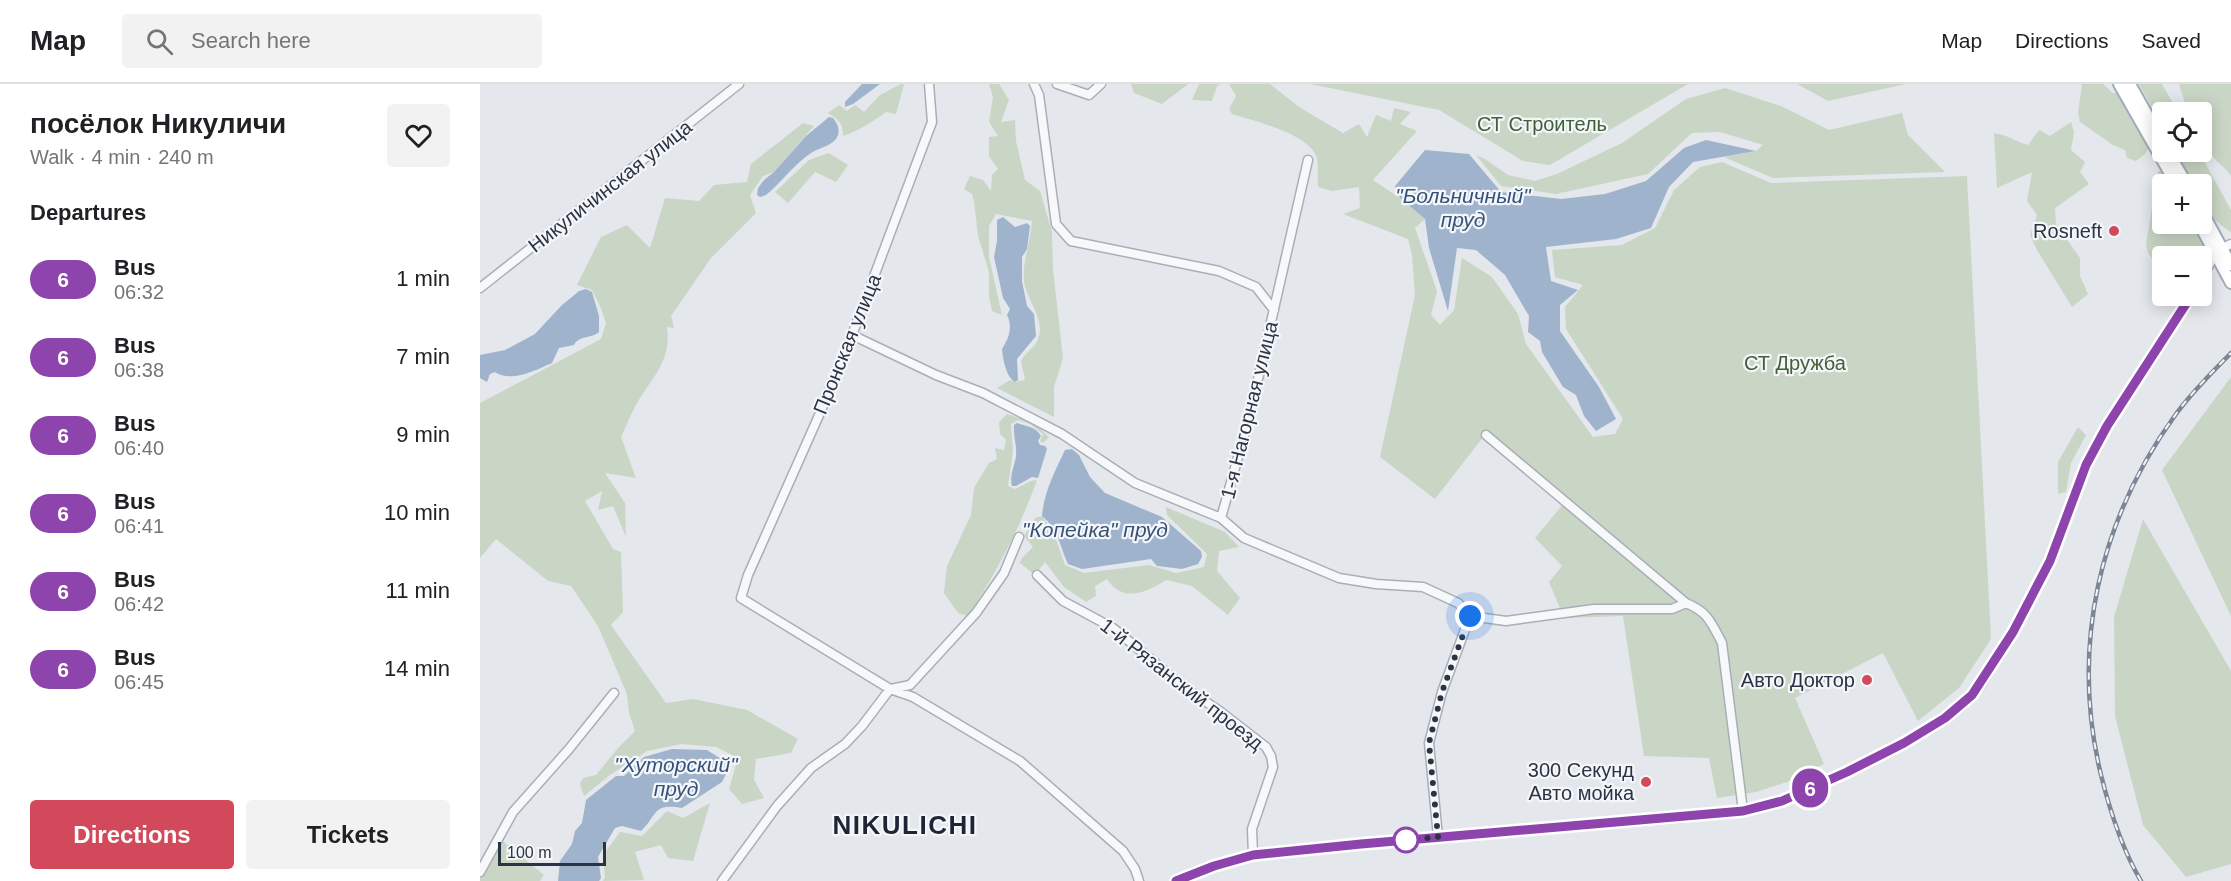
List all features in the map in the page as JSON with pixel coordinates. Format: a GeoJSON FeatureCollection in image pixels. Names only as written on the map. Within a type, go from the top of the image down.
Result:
{"type":"FeatureCollection","features":[{"type":"Feature","properties":{"kind":"main road"},"geometry":{"type":"LineString","coordinates":[[2119,84],[2170,174]]}},
{"type":"Feature","properties":{"kind":"main road"},"geometry":{"type":"LineString","coordinates":[[2130,84],[2152,123]]}},
{"type":"Feature","properties":{"kind":"main road"},"geometry":{"type":"LineString","coordinates":[[2212,229],[2231,265]]}},
{"type":"Feature","properties":{"kind":"main road"},"geometry":{"type":"LineString","coordinates":[[2209,234],[2223,249],[2231,283]]}},
{"type":"Feature","properties":{"kind":"street","name":"Никуличинская улица"},"geometry":{"type":"LineString","coordinates":[[480,288],[739,84]]}},
{"type":"Feature","properties":{"kind":"street","name":"Пронская улица"},"geometry":{"type":"LineString","coordinates":[[890,689],[741,598],[748,575],[852,335],[932,122],[929,84]]}},
{"type":"Feature","properties":{"kind":"street"},"geometry":{"type":"LineString","coordinates":[[1034,84],[1039,95],[1056,224],[1071,241],[1219,271],[1256,287],[1274,310]]}},
{"type":"Feature","properties":{"kind":"street"},"geometry":{"type":"LineString","coordinates":[[1057,84],[1089,95],[1101,84]]}},
{"type":"Feature","properties":{"kind":"street","name":"1-я Нагорная улица"},"geometry":{"type":"LineString","coordinates":[[852,335],[936,375],[983,393],[1062,434],[1135,483],[1221,518],[1250,414],[1308,160]]}},
{"type":"Feature","properties":{"kind":"street"},"geometry":{"type":"LineString","coordinates":[[2212,264],[2223,249]]}},
{"type":"Feature","properties":{"kind":"street"},"geometry":{"type":"LineString","coordinates":[[1176,881],[1214,866],[1253,855],[1743,811],[1782,801],[1904,743],[1945,718],[1972,695],[2013,632],[2050,561],[2086,465],[2107,426],[2185,306]]}},
{"type":"Feature","properties":{"kind":"street"},"geometry":{"type":"LineString","coordinates":[[1486,435],[1686,603],[1700,609],[1713,625],[1722,643],[1743,811]]}},
{"type":"Feature","properties":{"kind":"street"},"geometry":{"type":"LineString","coordinates":[[1221,518],[1244,538],[1339,578],[1376,584],[1423,587],[1458,603],[1470,616],[1506,621],[1594,609],[1672,609],[1686,603]]}},
{"type":"Feature","properties":{"kind":"street"},"geometry":{"type":"LineString","coordinates":[[722,881],[777,806],[811,768],[845,744],[890,689],[910,685],[976,613],[1004,573],[1019,537]]}},
{"type":"Feature","properties":{"kind":"street","name":"1-й Рязанский проезд"},"geometry":{"type":"LineString","coordinates":[[1037,575],[1063,601],[1113,628],[1187,689],[1266,747],[1273,767],[1252,829],[1253,855]]}},
{"type":"Feature","properties":{"kind":"street"},"geometry":{"type":"LineString","coordinates":[[1438,837],[1429,743],[1442,692],[1470,616]]}},
{"type":"Feature","properties":{"kind":"street"},"geometry":{"type":"LineString","coordinates":[[890,689],[913,697],[1020,762],[1115,843],[1135,869],[1140,881]]}},
{"type":"Feature","properties":{"kind":"street"},"geometry":{"type":"LineString","coordinates":[[480,872],[513,812],[569,749],[614,693]]}},
{"type":"Feature","properties":{"kind":"green space"},"geometry":{"type":"Polygon","coordinates":[[[904,84],[896,114],[886,112],[849,134],[843,136],[839,122],[828,113],[839,105],[847,111],[855,105],[864,112],[880,95],[904,84]]]}},
{"type":"Feature","properties":{"kind":"green space"},"geometry":{"type":"Polygon","coordinates":[[[989,84],[999,84],[1009,100],[1001,122],[1015,120],[1016,141],[1025,180],[1040,191],[1052,232],[1053,269],[1063,358],[1054,387],[1054,417],[997,388],[1010,380],[1015,382],[1025,380],[1021,361],[1037,342],[1040,325],[1024,282],[1024,266],[1032,221],[996,214],[989,226],[989,257],[1002,315],[992,311],[989,296],[989,272],[978,236],[974,201],[972,194],[964,189],[970,176],[983,180],[991,191],[992,175],[998,169],[989,156],[989,137],[998,136],[989,122],[993,97],[989,84]]]}},
{"type":"Feature","properties":{"kind":"green space"},"geometry":{"type":"Polygon","coordinates":[[[1131,84],[1188,84],[1162,104],[1134,93],[1131,84]]]}},
{"type":"Feature","properties":{"kind":"green space"},"geometry":{"type":"Polygon","coordinates":[[[1199,84],[1221,84],[1217,86],[1212,101],[1192,100],[1199,84]]]}},
{"type":"Feature","properties":{"kind":"green space","name":"СТ Дружба"},"geometry":{"type":"Polygon","coordinates":[[[1229,84],[1270,84],[1299,107],[1343,133],[1359,124],[1367,137],[1376,115],[1391,121],[1394,108],[1411,112],[1400,124],[1417,131],[1373,180],[1400,198],[1425,219],[1415,228],[1437,291],[1431,315],[1440,325],[1454,310],[1462,258],[1492,277],[1518,314],[1526,344],[1593,437],[1615,434],[1623,419],[1566,329],[1565,307],[1583,285],[1555,277],[1552,250],[1622,245],[1655,228],[1674,190],[1700,167],[1722,162],[1771,183],[1967,176],[1991,639],[1959,688],[1918,721],[1883,653],[1795,698],[1824,764],[1787,782],[1756,792],[1717,798],[1709,758],[1644,756],[1623,616],[1564,618],[1549,582],[1562,566],[1535,538],[1565,502],[1484,436],[1435,499],[1380,457],[1415,295],[1412,255],[1408,239],[1343,214],[1360,208],[1359,187],[1332,191],[1318,187],[1318,162],[1313,150],[1305,142],[1281,130],[1232,114],[1229,109],[1236,96],[1229,84]]]}},
{"type":"Feature","properties":{"kind":"green space","name":"СТ Строитель"},"geometry":{"type":"Polygon","coordinates":[[[1310,84],[1688,84],[1550,165],[1523,161],[1439,110],[1310,84]]]}},
{"type":"Feature","properties":{"kind":"green space"},"geometry":{"type":"Polygon","coordinates":[[[1797,84],[1906,84],[1828,101],[1797,84]]]}},
{"type":"Feature","properties":{"kind":"green space"},"geometry":{"type":"Polygon","coordinates":[[[2081,84],[2103,84],[2113,93],[2120,93],[2150,145],[2145,154],[2136,161],[2127,158],[2125,150],[2113,145],[2080,122],[2078,112],[2081,84]]]}},
{"type":"Feature","properties":{"kind":"green space"},"geometry":{"type":"Polygon","coordinates":[[[2139,84],[2162,84],[2172,102],[2152,102],[2152,108],[2139,84]]]}},
{"type":"Feature","properties":{"kind":"green space"},"geometry":{"type":"Polygon","coordinates":[[[2179,84],[2231,84],[2231,176],[2212,153],[2212,102],[2185,102],[2179,84]]]}},
{"type":"Feature","properties":{"kind":"green space"},"geometry":{"type":"Polygon","coordinates":[[[1725,88],[1781,106],[1829,130],[1902,113],[1908,135],[1945,172],[1773,178],[1724,157],[1756,151],[1763,145],[1720,132],[1692,133],[1648,174],[1556,194],[1501,186],[1476,155],[1508,175],[1535,181],[1557,174],[1622,143],[1686,99],[1725,88]]]}},
{"type":"Feature","properties":{"kind":"green space"},"geometry":{"type":"Polygon","coordinates":[[[2071,122],[2074,132],[2071,150],[2085,162],[2080,172],[2089,184],[2055,208],[2056,224],[2080,258],[2080,276],[2088,294],[2072,307],[2030,235],[2037,215],[2027,201],[2032,172],[1997,188],[1994,133],[2028,145],[2039,130],[2050,136],[2071,122]]]}},
{"type":"Feature","properties":{"kind":"green space"},"geometry":{"type":"Polygon","coordinates":[[[803,123],[814,126],[774,172],[763,176],[750,195],[756,213],[711,258],[671,316],[674,328],[667,327],[668,340],[663,361],[633,411],[621,437],[636,478],[605,473],[625,503],[626,537],[613,506],[598,510],[602,491],[585,501],[613,549],[621,552],[623,612],[611,625],[666,703],[693,699],[747,710],[798,739],[791,753],[756,759],[754,780],[764,798],[742,804],[729,789],[738,758],[716,747],[682,744],[647,751],[610,775],[584,796],[580,784],[583,778],[596,775],[635,731],[629,713],[627,694],[598,626],[571,586],[548,581],[496,539],[480,558],[480,403],[601,339],[606,323],[600,306],[592,290],[577,285],[601,237],[627,225],[650,248],[665,198],[699,201],[714,185],[747,182],[751,164],[803,123]]]}},
{"type":"Feature","properties":{"kind":"green space"},"geometry":{"type":"Polygon","coordinates":[[[829,153],[848,165],[836,182],[815,172],[788,203],[775,192],[809,160],[829,153]]]}},
{"type":"Feature","properties":{"kind":"green space"},"geometry":{"type":"Polygon","coordinates":[[[2182,162],[2205,162],[2211,174],[2188,174],[2182,162]]]}},
{"type":"Feature","properties":{"kind":"green space"},"geometry":{"type":"Polygon","coordinates":[[[2161,169],[2167,174],[2158,174],[2161,169]]]}},
{"type":"Feature","properties":{"kind":"green space"},"geometry":{"type":"Polygon","coordinates":[[[2212,176],[2231,210],[2231,232],[2213,218],[2212,176]]]}},
{"type":"Feature","properties":{"kind":"green space"},"geometry":{"type":"Polygon","coordinates":[[[2152,208],[2152,234],[2200,234],[2204,246],[2152,246],[2152,258],[2146,244],[2152,208]]]}},
{"type":"Feature","properties":{"kind":"green space"},"geometry":{"type":"Polygon","coordinates":[[[2231,377],[2231,616],[2162,470],[2231,377]]]}},
{"type":"Feature","properties":{"kind":"green space"},"geometry":{"type":"Polygon","coordinates":[[[1007,414],[1034,423],[1049,437],[1043,443],[1040,441],[1043,434],[1030,424],[1018,420],[1011,424],[1013,451],[1008,486],[1015,489],[1037,480],[1007,550],[968,616],[958,613],[944,593],[947,566],[971,515],[974,488],[989,463],[997,459],[995,448],[1004,450],[1006,440],[1000,434],[999,422],[1007,414]]]}},
{"type":"Feature","properties":{"kind":"green space"},"geometry":{"type":"Polygon","coordinates":[[[2078,427],[2086,435],[2071,463],[2066,492],[2058,494],[2058,462],[2078,427]]]}},
{"type":"Feature","properties":{"kind":"green space"},"geometry":{"type":"Polygon","coordinates":[[[1166,507],[1225,532],[1239,547],[1219,551],[1217,571],[1240,598],[1228,615],[1192,586],[1166,580],[1142,592],[1127,593],[1120,591],[1107,579],[1095,586],[1096,596],[1086,602],[1064,587],[1045,562],[1035,575],[1020,563],[1033,547],[1024,536],[1035,518],[1042,516],[1054,534],[1065,565],[1084,573],[1149,565],[1176,573],[1204,567],[1207,554],[1167,515],[1166,507]]]}},
{"type":"Feature","properties":{"kind":"green space"},"geometry":{"type":"Polygon","coordinates":[[[2143,519],[2231,671],[2231,864],[2186,877],[2143,825],[2115,716],[2114,617],[2143,519]]]}},
{"type":"Feature","properties":{"kind":"green space"},"geometry":{"type":"Polygon","coordinates":[[[710,803],[693,861],[668,858],[661,845],[635,852],[644,880],[603,881],[605,877],[603,855],[620,832],[642,836],[667,811],[683,818],[710,803]]]}},
{"type":"Feature","properties":{"kind":"green space"},"geometry":{"type":"Polygon","coordinates":[[[500,839],[544,875],[540,881],[480,881],[480,875],[500,839]]]}},
{"type":"Feature","properties":{"kind":"water"},"geometry":{"type":"Polygon","coordinates":[[[862,84],[880,84],[853,104],[845,107],[845,102],[862,84]]]}},
{"type":"Feature","properties":{"kind":"water"},"geometry":{"type":"Polygon","coordinates":[[[829,117],[833,118],[838,126],[839,132],[836,139],[805,157],[766,195],[760,197],[757,195],[758,188],[764,180],[806,136],[829,117]]]}},
{"type":"Feature","properties":{"kind":"water","name":"\"Больничный\" пруд"},"geometry":{"type":"Polygon","coordinates":[[[1706,140],[1756,151],[1693,162],[1669,187],[1651,228],[1616,239],[1546,247],[1551,281],[1578,290],[1560,305],[1560,331],[1599,387],[1616,419],[1596,431],[1584,416],[1576,395],[1563,387],[1542,352],[1540,341],[1528,332],[1529,316],[1505,275],[1476,250],[1457,248],[1448,311],[1429,248],[1425,219],[1400,198],[1395,186],[1425,150],[1469,154],[1501,192],[1561,199],[1605,194],[1646,181],[1684,148],[1706,140]]]}},
{"type":"Feature","properties":{"kind":"water"},"geometry":{"type":"Polygon","coordinates":[[[1003,217],[1015,227],[1027,223],[1030,226],[1027,249],[1022,257],[1022,281],[1027,306],[1034,314],[1036,336],[1017,359],[1018,380],[1015,382],[1007,372],[1003,358],[1002,349],[1009,332],[1010,324],[1007,315],[1010,309],[1003,298],[994,257],[997,220],[1003,217]]]}},
{"type":"Feature","properties":{"kind":"water"},"geometry":{"type":"Polygon","coordinates":[[[586,289],[592,292],[599,316],[599,332],[579,340],[574,345],[559,348],[552,363],[531,372],[508,376],[495,372],[490,374],[487,382],[480,378],[480,355],[505,350],[535,334],[561,306],[579,291],[586,289]]]}},
{"type":"Feature","properties":{"kind":"water"},"geometry":{"type":"Polygon","coordinates":[[[1017,423],[1036,430],[1041,436],[1038,441],[1040,445],[1047,449],[1038,478],[1032,477],[1012,486],[1016,452],[1014,425],[1017,423]]]}},
{"type":"Feature","properties":{"kind":"water","name":"\"Копейка\" пруд"},"geometry":{"type":"Polygon","coordinates":[[[1072,449],[1079,455],[1090,477],[1105,493],[1162,517],[1201,551],[1202,557],[1198,564],[1182,569],[1157,566],[1151,559],[1082,569],[1068,564],[1055,532],[1042,516],[1054,474],[1065,450],[1072,449]]]}},
{"type":"Feature","properties":{"kind":"water","name":"\"Хуторский\" пруд"},"geometry":{"type":"Polygon","coordinates":[[[672,749],[707,750],[718,757],[729,760],[731,764],[722,782],[682,808],[660,809],[641,831],[622,826],[615,828],[598,857],[601,878],[599,881],[558,881],[560,861],[572,844],[575,831],[582,823],[586,800],[616,776],[624,776],[644,757],[672,749]]]}},
{"type":"Feature","properties":{"kind":"railway"},"geometry":{"type":"LineString","coordinates":[[2141,881],[2122,843],[2113,816],[2101,775],[2092,727],[2089,680],[2091,632],[2098,586],[2110,541],[2127,497],[2149,455],[2182,406],[2231,353]]}},
{"type":"Feature","properties":{"kind":"bus line","name":"6"},"geometry":{"type":"LineString","coordinates":[[1176,881],[1214,866],[1253,855],[1743,811],[1782,801],[1904,743],[1960,707],[1980,686],[2013,632],[2050,561],[2086,465],[2107,426],[2185,306]]}},
{"type":"Feature","properties":{"kind":"place","name":"Rosneft"},"geometry":{"type":"Point","coordinates":[2114,231]}},
{"type":"Feature","properties":{"kind":"place","name":"Авто Доктор"},"geometry":{"type":"Point","coordinates":[1867,680]}},
{"type":"Feature","properties":{"kind":"place","name":"300 Секунд Авто мойка"},"geometry":{"type":"Point","coordinates":[1646,782]}},
{"type":"Feature","properties":{"kind":"district","name":"NIKULICHI"},"geometry":{"type":"Point","coordinates":[905,825]}},
{"type":"Feature","properties":{"kind":"route"},"geometry":{"type":"LineString","coordinates":[[1406,840],[1438,837],[1429,743],[1442,692],[1470,616]]}}]}
